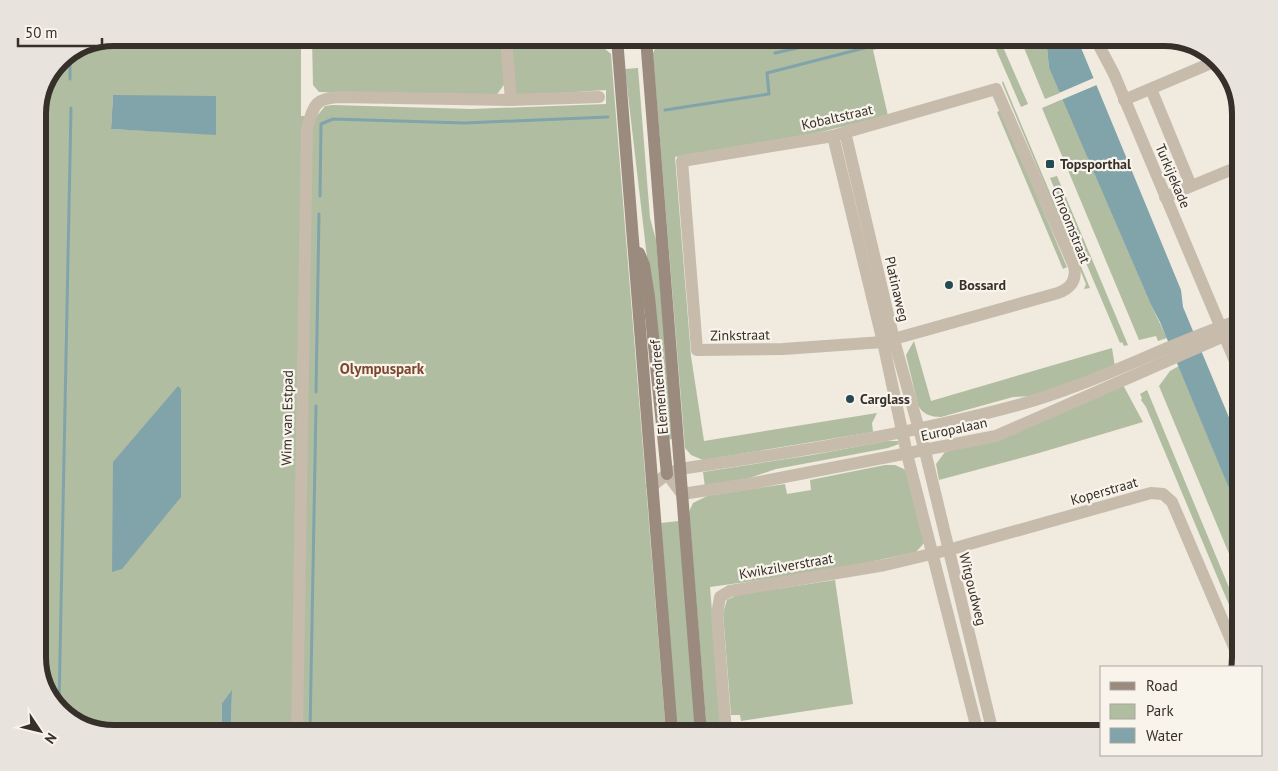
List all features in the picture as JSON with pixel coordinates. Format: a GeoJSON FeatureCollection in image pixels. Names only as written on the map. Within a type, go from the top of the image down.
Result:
{"type":"FeatureCollection","features":[{"type":"Feature","properties":{"kind":"main road","name":"Elementendreef"},"geometry":{"type":"LineString","coordinates":[[618,46],[671,725]]}},
{"type":"Feature","properties":{"kind":"main road","name":"Elementendreef"},"geometry":{"type":"LineString","coordinates":[[647,46],[700,725]]}},
{"type":"Feature","properties":{"kind":"main road"},"geometry":{"type":"LineString","coordinates":[[634,242],[644,265],[648,289],[667,474]]}},
{"type":"Feature","properties":{"kind":"street"},"geometry":{"type":"LineString","coordinates":[[506,46],[511,100],[599,97]]}},
{"type":"Feature","properties":{"kind":"street","name":"Turkijekade"},"geometry":{"type":"LineString","coordinates":[[1099,46],[1124,100],[1232,355]]}},
{"type":"Feature","properties":{"kind":"street"},"geometry":{"type":"LineString","coordinates":[[1124,100],[1210,64]]}},
{"type":"Feature","properties":{"kind":"street","name":"Kobaltstraat"},"geometry":{"type":"LineString","coordinates":[[682,161],[839,134],[996,89]]}},
{"type":"Feature","properties":{"kind":"street","name":"Chroomstraat"},"geometry":{"type":"LineString","coordinates":[[889,341],[1058,293],[1069,288],[1075,278],[1074,266],[996,89]]}},
{"type":"Feature","properties":{"kind":"street"},"geometry":{"type":"LineString","coordinates":[[1151,89],[1191,186]]}},
{"type":"Feature","properties":{"kind":"street","name":"Wim van Estpad"},"geometry":{"type":"LineString","coordinates":[[296,725],[307,128],[315,104],[326,97],[511,100]]}},
{"type":"Feature","properties":{"kind":"street","name":"Platinaweg"},"geometry":{"type":"LineString","coordinates":[[839,134],[889,341],[925,451]]}},
{"type":"Feature","properties":{"kind":"street","name":"Zinkstraat"},"geometry":{"type":"LineString","coordinates":[[682,161],[697,350],[784,349],[889,341]]}},
{"type":"Feature","properties":{"kind":"street"},"geometry":{"type":"LineString","coordinates":[[1165,196],[1232,169]]}},
{"type":"Feature","properties":{"kind":"street","name":"Europalaan"},"geometry":{"type":"LineString","coordinates":[[1222,332],[1232,325]]}},
{"type":"Feature","properties":{"kind":"street","name":"Europalaan"},"geometry":{"type":"LineString","coordinates":[[682,494],[925,451],[1010,431],[1165,355],[1206,337],[1232,330]]}},
{"type":"Feature","properties":{"kind":"street","name":"Platinaweg"},"geometry":{"type":"LineString","coordinates":[[889,341],[907,454]]}},
{"type":"Feature","properties":{"kind":"street","name":"Europalaan"},"geometry":{"type":"LineString","coordinates":[[652,486],[667,474],[680,468],[918,429],[1042,398],[1165,355]]}},
{"type":"Feature","properties":{"kind":"street","name":"Witgoudweg"},"geometry":{"type":"LineString","coordinates":[[925,451],[991,725]]}},
{"type":"Feature","properties":{"kind":"street"},"geometry":{"type":"LineString","coordinates":[[907,454],[934,552],[976,725]]}},
{"type":"Feature","properties":{"kind":"street"},"geometry":{"type":"LineString","coordinates":[[667,474],[682,494]]}},
{"type":"Feature","properties":{"kind":"street","name":"Koperstraat"},"geometry":{"type":"LineString","coordinates":[[934,552],[948,550],[1151,493],[1163,494],[1175,507],[1232,642]]}},
{"type":"Feature","properties":{"kind":"street","name":"Kwikzilverstraat"},"geometry":{"type":"LineString","coordinates":[[725,725],[717,614],[720,597],[730,591],[885,564],[934,552]]}},
{"type":"Feature","properties":{"kind":"green space"},"geometry":{"type":"Polygon","coordinates":[[[114,46],[301,46],[301,116],[317,116],[325,106],[333,105],[471,109],[606,104],[606,90],[514,96],[510,46],[598,46],[604,48],[611,54],[665,725],[231,725],[232,691],[222,703],[221,725],[114,725],[88,720],[73,711],[60,698],[50,679],[46,661],[46,110],[53,84],[69,63],[80,55],[88,51],[114,46]],[[113,95],[111,129],[216,134],[113,95]]]}},
{"type":"Feature","properties":{"kind":"green space"},"geometry":{"type":"Polygon","coordinates":[[[312,46],[505,46],[506,82],[495,97],[319,92],[313,85],[312,46]]]}},
{"type":"Feature","properties":{"kind":"green space"},"geometry":{"type":"Polygon","coordinates":[[[656,46],[888,46],[873,50],[888,116],[816,133],[675,157],[691,356],[704,441],[877,413],[872,423],[873,432],[703,460],[691,455],[685,448],[653,54],[656,46]]]}},
{"type":"Feature","properties":{"kind":"green space"},"geometry":{"type":"Polygon","coordinates":[[[994,46],[1003,46],[1028,104],[1021,107],[994,46]]]}},
{"type":"Feature","properties":{"kind":"green space"},"geometry":{"type":"Polygon","coordinates":[[[1023,46],[1047,46],[1049,68],[1060,93],[1045,99],[1023,46]]]}},
{"type":"Feature","properties":{"kind":"green space"},"geometry":{"type":"Polygon","coordinates":[[[638,68],[650,218],[656,240],[673,439],[664,440],[648,266],[625,69],[638,68]]]}},
{"type":"Feature","properties":{"kind":"green space"},"geometry":{"type":"Polygon","coordinates":[[[1003,81],[1090,288],[1084,289],[1086,284],[1002,83],[1003,81]]]}},
{"type":"Feature","properties":{"kind":"green space"},"geometry":{"type":"Polygon","coordinates":[[[1063,99],[1151,305],[1167,338],[1158,341],[1156,336],[1139,340],[1042,108],[1063,99]]]}},
{"type":"Feature","properties":{"kind":"green space"},"geometry":{"type":"Polygon","coordinates":[[[1001,110],[1067,267],[1063,269],[997,112],[1001,110]]]}},
{"type":"Feature","properties":{"kind":"green space"},"geometry":{"type":"Polygon","coordinates":[[[1057,176],[1128,345],[1124,346],[1122,342],[1120,343],[1050,178],[1057,176]]]}},
{"type":"Feature","properties":{"kind":"green space"},"geometry":{"type":"Polygon","coordinates":[[[914,341],[931,401],[1112,348],[1115,367],[1035,396],[1013,397],[937,417],[924,413],[918,405],[906,355],[914,341]]]}},
{"type":"Feature","properties":{"kind":"green space"},"geometry":{"type":"Polygon","coordinates":[[[1179,366],[1232,495],[1232,561],[1159,386],[1170,371],[1179,366]]]}},
{"type":"Feature","properties":{"kind":"green space"},"geometry":{"type":"Polygon","coordinates":[[[1122,383],[1143,422],[939,480],[936,464],[945,452],[986,442],[1122,383]]]}},
{"type":"Feature","properties":{"kind":"green space"},"geometry":{"type":"Polygon","coordinates":[[[1147,390],[1232,595],[1232,612],[1146,407],[1141,400],[1140,394],[1147,390]]]}},
{"type":"Feature","properties":{"kind":"green space"},"geometry":{"type":"Polygon","coordinates":[[[887,441],[898,441],[899,444],[888,448],[776,469],[741,481],[705,487],[703,472],[887,441]]]}},
{"type":"Feature","properties":{"kind":"green space"},"geometry":{"type":"Polygon","coordinates":[[[885,465],[895,465],[906,470],[924,543],[916,552],[832,570],[710,587],[721,725],[706,725],[689,512],[693,503],[707,496],[785,484],[787,494],[811,490],[810,480],[885,465]]]}},
{"type":"Feature","properties":{"kind":"green space"},"geometry":{"type":"Polygon","coordinates":[[[679,521],[695,725],[676,725],[661,523],[679,521]]]}},
{"type":"Feature","properties":{"kind":"green space"},"geometry":{"type":"Polygon","coordinates":[[[835,580],[853,704],[741,721],[740,715],[731,715],[723,613],[727,600],[737,595],[835,580]]]}},
{"type":"Feature","properties":{"kind":"water"},"geometry":{"type":"Polygon","coordinates":[[[1047,46],[1080,46],[1181,290],[1183,307],[1232,425],[1232,496],[1160,322],[1049,68],[1047,46]]]}},
{"type":"Feature","properties":{"kind":"water"},"geometry":{"type":"Polygon","coordinates":[[[113,95],[216,96],[216,135],[111,129],[113,95]]]}},
{"type":"Feature","properties":{"kind":"water"},"geometry":{"type":"Polygon","coordinates":[[[178,386],[181,389],[181,497],[122,569],[112,572],[113,462],[178,386]]]}},
{"type":"Feature","properties":{"kind":"water"},"geometry":{"type":"Polygon","coordinates":[[[232,690],[231,725],[221,725],[222,703],[232,690]]]}},
{"type":"Feature","properties":{"kind":"pier"},"geometry":{"type":"Polygon","coordinates":[[[1096,77],[1099,84],[1061,100],[1059,93],[1096,77]]]}},
{"type":"Feature","properties":{"kind":"waterway"},"geometry":{"type":"LineString","coordinates":[[775,53],[806,46]]}},
{"type":"Feature","properties":{"kind":"waterway"},"geometry":{"type":"LineString","coordinates":[[665,110],[769,94],[767,73],[872,46]]}},
{"type":"Feature","properties":{"kind":"waterway"},"geometry":{"type":"LineString","coordinates":[[70,62],[70,79]]}},
{"type":"Feature","properties":{"kind":"waterway"},"geometry":{"type":"LineString","coordinates":[[59,697],[71,108]]}},
{"type":"Feature","properties":{"kind":"waterway"},"geometry":{"type":"LineString","coordinates":[[320,196],[321,124],[333,119],[464,123],[608,117]]}},
{"type":"Feature","properties":{"kind":"waterway"},"geometry":{"type":"LineString","coordinates":[[316,392],[319,214]]}},
{"type":"Feature","properties":{"kind":"waterway"},"geometry":{"type":"LineString","coordinates":[[310,725],[316,406]]}},
{"type":"Feature","properties":{"kind":"place","name":"Topsporthal"},"geometry":{"type":"Point","coordinates":[1050,164]}},
{"type":"Feature","properties":{"kind":"place","name":"Bossard"},"geometry":{"type":"Point","coordinates":[949,285]}},
{"type":"Feature","properties":{"kind":"place","name":"Carglass"},"geometry":{"type":"Point","coordinates":[850,399]}},
{"type":"Feature","properties":{"kind":"district","name":"Olympuspark"},"geometry":{"type":"Point","coordinates":[382,369]}}]}
